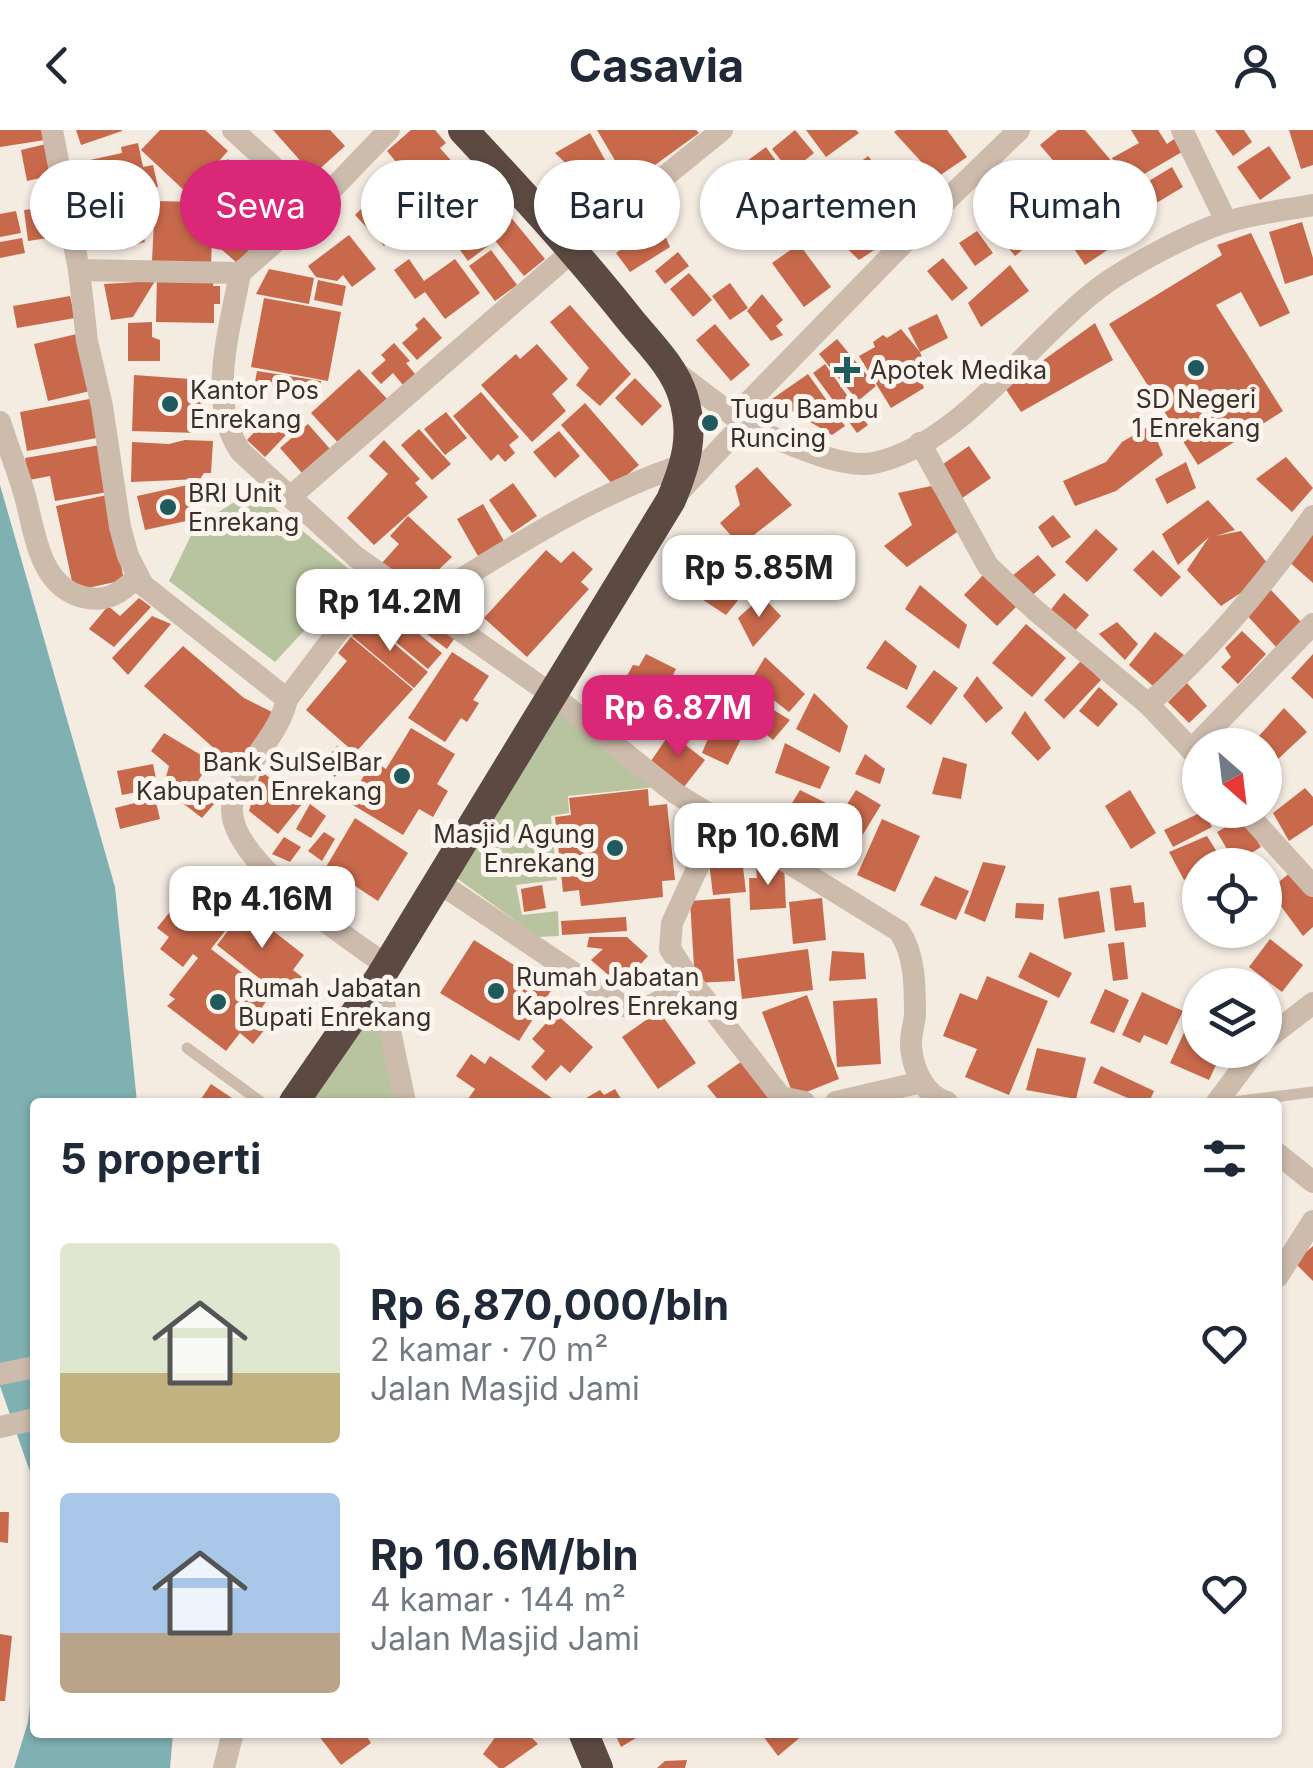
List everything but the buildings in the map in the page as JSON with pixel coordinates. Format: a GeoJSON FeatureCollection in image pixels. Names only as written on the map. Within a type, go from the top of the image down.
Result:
{"type":"FeatureCollection","features":[{"type":"Feature","properties":{"kind":"highway"},"geometry":{"type":"LineString","coordinates":[[463,130],[534,207]]}},
{"type":"Feature","properties":{"kind":"highway"},"geometry":{"type":"LineString","coordinates":[[297,1098],[382,972],[671,500],[688,451],[682,393],[670,368],[574,250]]}},
{"type":"Feature","properties":{"kind":"highway"},"geometry":{"type":"LineString","coordinates":[[586,1738],[598,1768]]}},
{"type":"Feature","properties":{"kind":"street"},"geometry":{"type":"LineString","coordinates":[[52,130],[120,527],[137,577],[286,699]]}},
{"type":"Feature","properties":{"kind":"street"},"geometry":{"type":"LineString","coordinates":[[233,130],[266,160]]}},
{"type":"Feature","properties":{"kind":"street"},"geometry":{"type":"LineString","coordinates":[[341,180],[389,130]]}},
{"type":"Feature","properties":{"kind":"street"},"geometry":{"type":"LineString","coordinates":[[671,500],[923,223],[1019,130]]}},
{"type":"Feature","properties":{"kind":"street"},"geometry":{"type":"LineString","coordinates":[[1182,130],[1226,221]]}},
{"type":"Feature","properties":{"kind":"street"},"geometry":{"type":"LineString","coordinates":[[680,162],[716,132]]}},
{"type":"Feature","properties":{"kind":"street"},"geometry":{"type":"LineString","coordinates":[[670,368],[742,422],[810,450],[859,464],[874,463],[920,444],[980,401],[1097,289],[1170,247],[1226,221],[1313,205]]}},
{"type":"Feature","properties":{"kind":"street"},"geometry":{"type":"LineString","coordinates":[[266,250],[240,273],[228,347],[222,410],[229,435],[242,452],[380,576],[550,694],[609,744],[719,820],[899,930],[909,946],[914,1015],[911,1047],[925,1090],[935,1098]]}},
{"type":"Feature","properties":{"kind":"street"},"geometry":{"type":"LineString","coordinates":[[290,496],[574,250]]}},
{"type":"Feature","properties":{"kind":"street"},"geometry":{"type":"LineString","coordinates":[[79,270],[240,273]]}},
{"type":"Feature","properties":{"kind":"street"},"geometry":{"type":"LineString","coordinates":[[0,422],[38,546],[58,585],[88,599],[108,599],[137,577]]}},
{"type":"Feature","properties":{"kind":"street"},"geometry":{"type":"LineString","coordinates":[[920,444],[988,566],[1148,704],[1182,739]]}},
{"type":"Feature","properties":{"kind":"street"},"geometry":{"type":"LineString","coordinates":[[423,603],[521,542],[688,451]]}},
{"type":"Feature","properties":{"kind":"street"},"geometry":{"type":"LineString","coordinates":[[1148,704],[1180,677],[1271,575],[1313,516]]}},
{"type":"Feature","properties":{"kind":"street"},"geometry":{"type":"LineString","coordinates":[[380,576],[286,699],[283,717],[234,799],[232,814],[262,869],[382,972],[404,1098]]}},
{"type":"Feature","properties":{"kind":"street"},"geometry":{"type":"LineString","coordinates":[[1219,728],[1313,624]]}},
{"type":"Feature","properties":{"kind":"street"},"geometry":{"type":"LineString","coordinates":[[719,820],[668,934],[670,948],[692,984],[778,1098]]}},
{"type":"Feature","properties":{"kind":"street"},"geometry":{"type":"LineString","coordinates":[[1260,828],[1313,886]]}},
{"type":"Feature","properties":{"kind":"street"},"geometry":{"type":"LineString","coordinates":[[438,882],[624,1006],[644,1009],[692,984]]}},
{"type":"Feature","properties":{"kind":"street"},"geometry":{"type":"LineString","coordinates":[[1282,1027],[1313,1003]]}},
{"type":"Feature","properties":{"kind":"street"},"geometry":{"type":"LineString","coordinates":[[1220,1098],[1242,1068]]}},
{"type":"Feature","properties":{"kind":"street"},"geometry":{"type":"LineString","coordinates":[[853,1098],[922,1082]]}},
{"type":"Feature","properties":{"kind":"street"},"geometry":{"type":"LineString","coordinates":[[1282,1157],[1313,1182]]}},
{"type":"Feature","properties":{"kind":"street"},"geometry":{"type":"LineString","coordinates":[[1282,1270],[1313,1221]]}},
{"type":"Feature","properties":{"kind":"street"},"geometry":{"type":"LineString","coordinates":[[0,1374],[30,1368]]}},
{"type":"Feature","properties":{"kind":"street"},"geometry":{"type":"LineString","coordinates":[[0,1427],[30,1421]]}},
{"type":"Feature","properties":{"kind":"street"},"geometry":{"type":"LineString","coordinates":[[224,1768],[232,1738]]}},
{"type":"Feature","properties":{"kind":"lane"},"geometry":{"type":"LineString","coordinates":[[187,1048],[256,1098]]}},
{"type":"Feature","properties":{"kind":"lane"},"geometry":{"type":"LineString","coordinates":[[1265,1098],[1313,1092]]}},
{"type":"Feature","properties":{"kind":"green space"},"geometry":{"type":"Polygon","coordinates":[[[253,490],[356,575],[275,662],[169,581],[195,527],[253,490]]]}},
{"type":"Feature","properties":{"kind":"green space"},"geometry":{"type":"Polygon","coordinates":[[[553,700],[658,787],[568,796],[569,813],[551,816],[557,880],[516,885],[522,915],[558,911],[559,936],[538,937],[451,874],[553,700]]]}},
{"type":"Feature","properties":{"kind":"green space"},"geometry":{"type":"Polygon","coordinates":[[[375,990],[398,1098],[307,1098],[375,990]]]}},
{"type":"Feature","properties":{"kind":"water"},"geometry":{"type":"Polygon","coordinates":[[[0,485],[115,887],[137,1098],[30,1098],[30,1472],[0,1386],[0,485]]]}},
{"type":"Feature","properties":{"kind":"water"},"geometry":{"type":"Polygon","coordinates":[[[30,1705],[30,1738],[173,1738],[170,1768],[14,1768],[30,1705]]]}},
{"type":"Feature","properties":{"kind":"place","name":"SD Negeri 1 Enrekang"},"geometry":{"type":"Point","coordinates":[1196,368]}},
{"type":"Feature","properties":{"kind":"place","name":"Apotek Medika"},"geometry":{"type":"Point","coordinates":[847,370]}},
{"type":"Feature","properties":{"kind":"place","name":"Kantor Pos Enrekang"},"geometry":{"type":"Point","coordinates":[170,404]}},
{"type":"Feature","properties":{"kind":"place","name":"Tugu Bambu Runcing"},"geometry":{"type":"Point","coordinates":[710,423]}},
{"type":"Feature","properties":{"kind":"place","name":"BRI Unit Enrekang"},"geometry":{"type":"Point","coordinates":[168,507]}},
{"type":"Feature","properties":{"kind":"place","name":"Bank SulSelBar Kabupaten Enrekang"},"geometry":{"type":"Point","coordinates":[402,776]}},
{"type":"Feature","properties":{"kind":"place","name":"Masjid Agung Enrekang"},"geometry":{"type":"Point","coordinates":[615,848]}},
{"type":"Feature","properties":{"kind":"place","name":"Rumah Jabatan Kapolres Enrekang"},"geometry":{"type":"Point","coordinates":[496,991]}},
{"type":"Feature","properties":{"kind":"place","name":"Rumah Jabatan Bupati Enrekang"},"geometry":{"type":"Point","coordinates":[218,1002]}}]}
